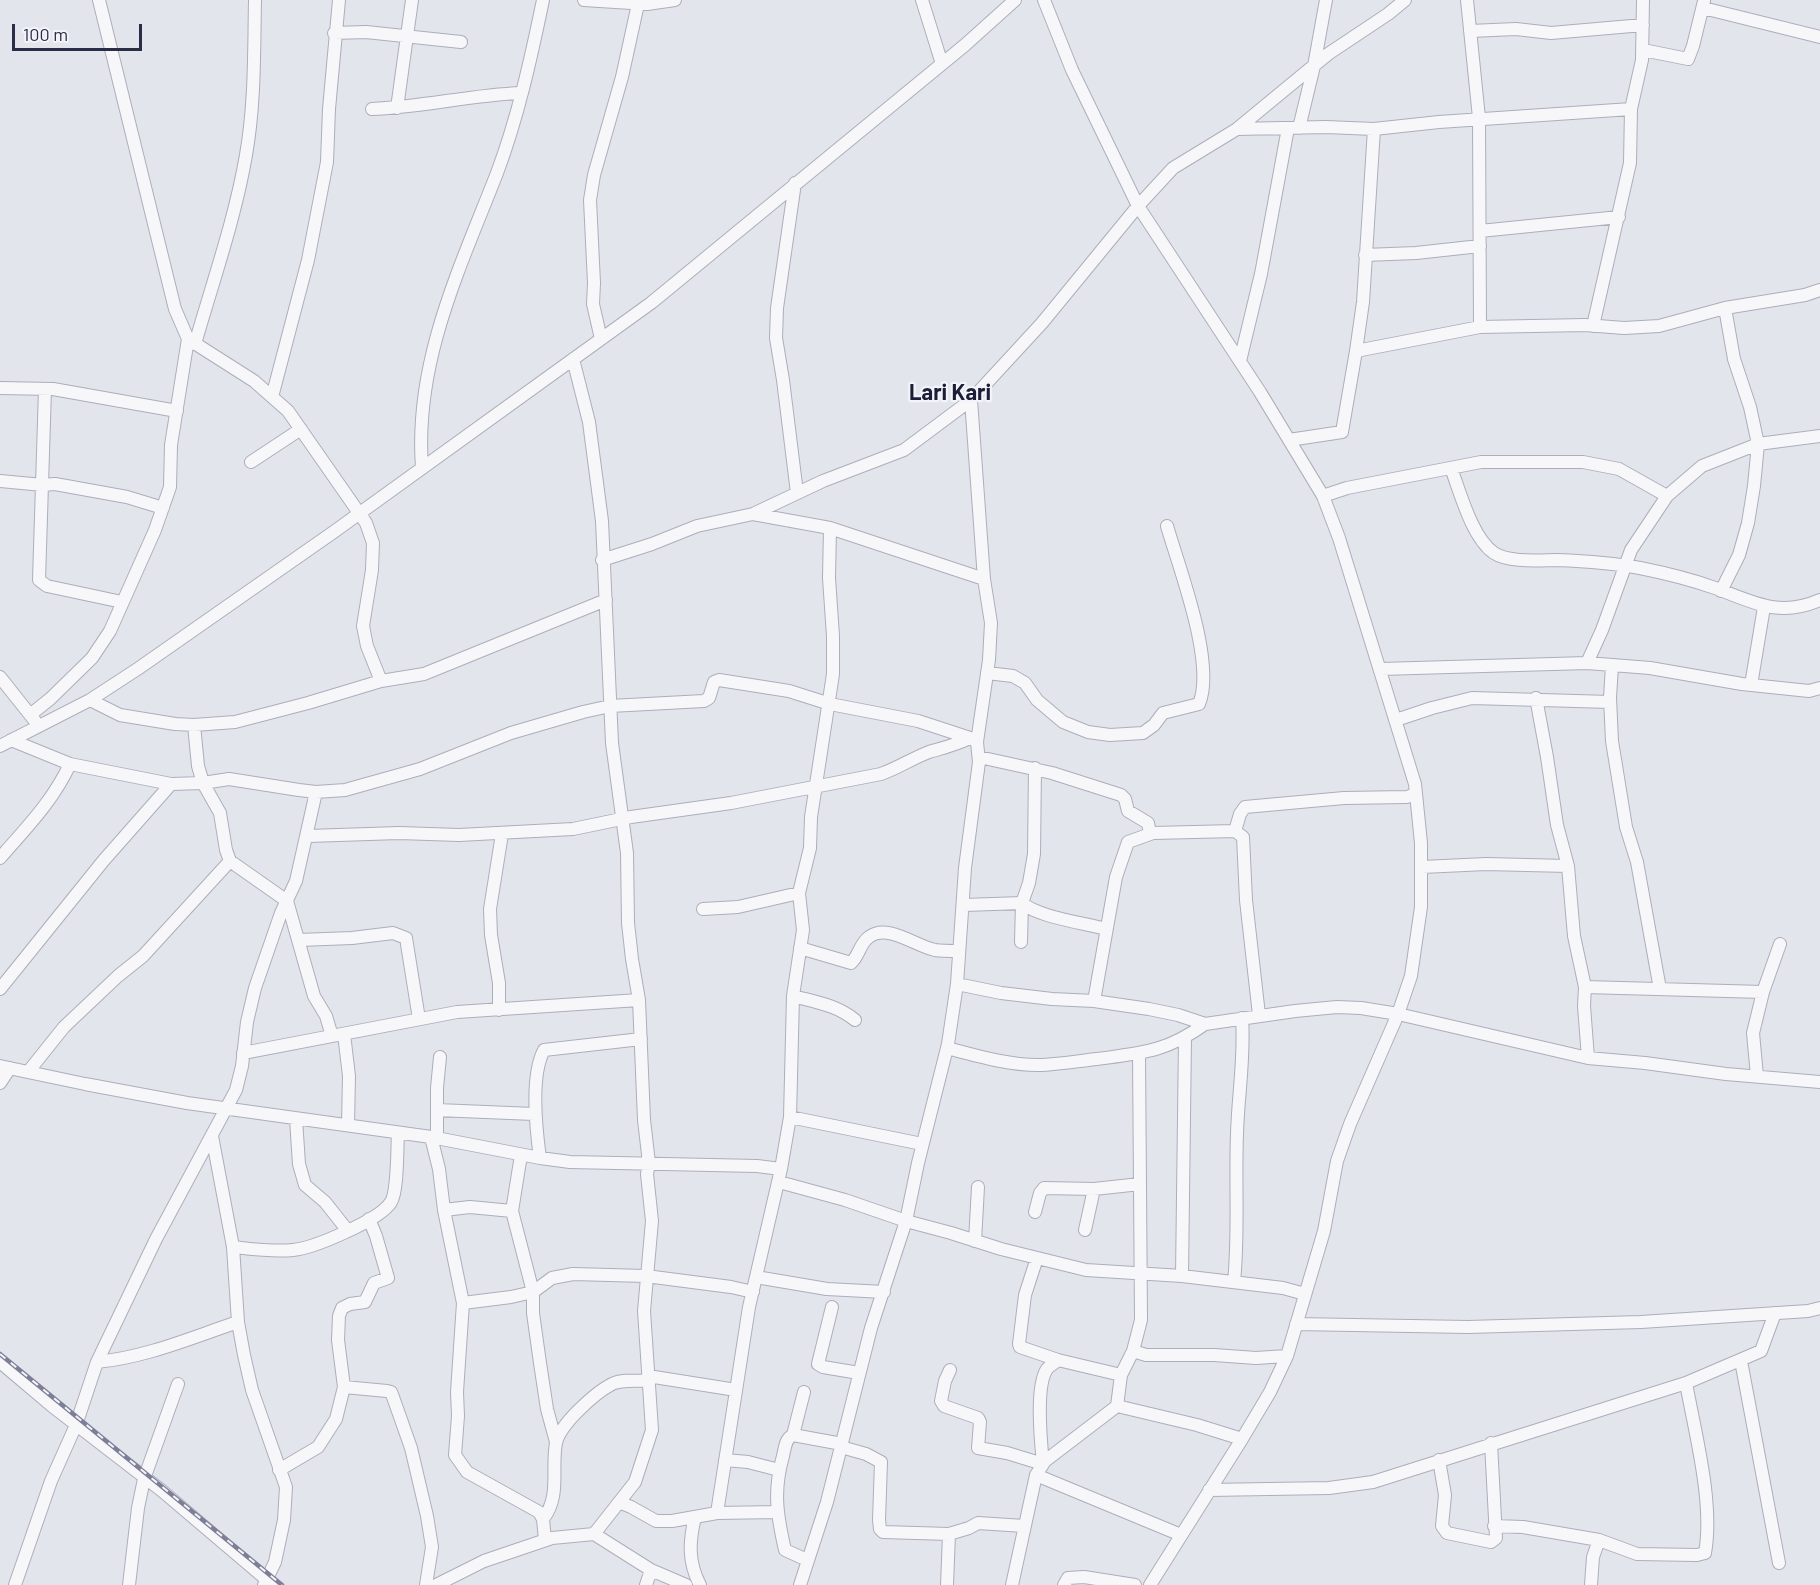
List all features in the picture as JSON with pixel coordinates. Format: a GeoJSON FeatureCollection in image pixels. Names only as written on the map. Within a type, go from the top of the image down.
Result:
{"type":"FeatureCollection","features":[{"type":"Feature","properties":{"kind":"street"},"geometry":{"type":"LineString","coordinates":[[99,0],[175,309],[191,341],[254,381],[288,411],[366,523],[373,543],[372,570],[363,626],[381,681]]}},
{"type":"Feature","properties":{"kind":"street"},"geometry":{"type":"LineString","coordinates":[[30,715],[93,658],[110,631],[155,530],[170,487],[171,445],[191,341],[239,189],[246,155],[252,119],[255,0]]}},
{"type":"Feature","properties":{"kind":"street"},"geometry":{"type":"LineString","coordinates":[[272,397],[308,260],[327,162],[334,33],[339,0]]}},
{"type":"Feature","properties":{"kind":"street"},"geometry":{"type":"LineString","coordinates":[[397,108],[412,0]]}},
{"type":"Feature","properties":{"kind":"street"},"geometry":{"type":"LineString","coordinates":[[422,467],[420,441],[428,367],[462,256],[497,172],[513,124],[532,54],[543,0]]}},
{"type":"Feature","properties":{"kind":"street"},"geometry":{"type":"LineString","coordinates":[[584,0],[638,4],[675,0]]}},
{"type":"Feature","properties":{"kind":"street"},"geometry":{"type":"LineString","coordinates":[[922,0],[942,64]]}},
{"type":"Feature","properties":{"kind":"street"},"geometry":{"type":"LineString","coordinates":[[6,743],[90,700],[139,668],[651,303],[942,64],[1015,0]]}},
{"type":"Feature","properties":{"kind":"street"},"geometry":{"type":"LineString","coordinates":[[1044,0],[1072,70],[1138,206],[1240,362],[1323,496],[1339,538],[1381,669],[1414,784],[1422,867],[1417,942],[1411,976],[1398,1014],[1350,1124],[1337,1161],[1324,1231],[1287,1356],[1270,1392],[1242,1439],[1150,1585]]}},
{"type":"Feature","properties":{"kind":"street"},"geometry":{"type":"LineString","coordinates":[[1240,362],[1294,128],[1314,66],[1326,0]]}},
{"type":"Feature","properties":{"kind":"street"},"geometry":{"type":"LineString","coordinates":[[602,560],[697,526],[753,513],[904,450],[971,400],[1042,322],[1138,206],[1173,168],[1237,129],[1314,66],[1405,0]]}},
{"type":"Feature","properties":{"kind":"street"},"geometry":{"type":"LineString","coordinates":[[1467,0],[1479,118],[1480,327]]}},
{"type":"Feature","properties":{"kind":"street"},"geometry":{"type":"LineString","coordinates":[[1593,326],[1630,163],[1631,109],[1643,50],[1643,0]]}},
{"type":"Feature","properties":{"kind":"street"},"geometry":{"type":"LineString","coordinates":[[601,339],[593,304],[590,200],[594,175],[622,77],[638,4]]}},
{"type":"Feature","properties":{"kind":"street"},"geometry":{"type":"LineString","coordinates":[[1643,50],[1688,59],[1704,4],[1820,37]]}},
{"type":"Feature","properties":{"kind":"street"},"geometry":{"type":"LineString","coordinates":[[1470,31],[1516,29],[1551,33],[1643,25]]}},
{"type":"Feature","properties":{"kind":"street"},"geometry":{"type":"LineString","coordinates":[[334,33],[366,32],[461,42]]}},
{"type":"Feature","properties":{"kind":"street"},"geometry":{"type":"LineString","coordinates":[[372,109],[397,108],[487,94],[521,93]]}},
{"type":"Feature","properties":{"kind":"street"},"geometry":{"type":"LineString","coordinates":[[1237,129],[1374,129],[1479,118],[1631,109]]}},
{"type":"Feature","properties":{"kind":"street"},"geometry":{"type":"LineString","coordinates":[[1289,440],[1342,432],[1356,351],[1374,129]]}},
{"type":"Feature","properties":{"kind":"street"},"geometry":{"type":"LineString","coordinates":[[795,183],[777,308],[776,338],[797,493]]}},
{"type":"Feature","properties":{"kind":"street"},"geometry":{"type":"LineString","coordinates":[[1480,231],[1619,217]]}},
{"type":"Feature","properties":{"kind":"street"},"geometry":{"type":"LineString","coordinates":[[1365,255],[1416,253],[1480,246]]}},
{"type":"Feature","properties":{"kind":"street"},"geometry":{"type":"LineString","coordinates":[[1356,351],[1480,327],[1624,328],[1659,326],[1725,308],[1805,295],[1820,290]]}},
{"type":"Feature","properties":{"kind":"street"},"geometry":{"type":"LineString","coordinates":[[1720,591],[1739,555],[1748,523],[1758,444],[1750,407],[1734,359],[1725,308]]}},
{"type":"Feature","properties":{"kind":"street"},"geometry":{"type":"LineString","coordinates":[[573,359],[589,422],[602,521],[610,706],[627,854],[628,922],[639,1000],[644,1120],[649,1163],[647,1174],[652,1221],[644,1311],[652,1430],[635,1482],[594,1534]]}},
{"type":"Feature","properties":{"kind":"street"},"geometry":{"type":"LineString","coordinates":[[0,388],[84,393],[177,411]]}},
{"type":"Feature","properties":{"kind":"street"},"geometry":{"type":"LineString","coordinates":[[45,389],[39,580],[47,586],[122,602]]}},
{"type":"Feature","properties":{"kind":"street"},"geometry":{"type":"LineString","coordinates":[[800,1585],[827,1502],[871,1328],[906,1221],[922,1144],[947,1048],[957,984],[965,868],[979,757],[974,740],[987,673],[991,623],[984,579],[971,400]]}},
{"type":"Feature","properties":{"kind":"street"},"geometry":{"type":"LineString","coordinates":[[251,462],[301,429]]}},
{"type":"Feature","properties":{"kind":"street"},"geometry":{"type":"LineString","coordinates":[[1587,663],[1602,630],[1631,550],[1667,496],[1702,466],[1758,444],[1820,436]]}},
{"type":"Feature","properties":{"kind":"street"},"geometry":{"type":"LineString","coordinates":[[1323,496],[1347,488],[1481,462],[1583,462],[1619,469],[1667,496]]}},
{"type":"Feature","properties":{"kind":"street"},"geometry":{"type":"LineString","coordinates":[[1451,468],[1466,508],[1482,541],[1495,554],[1528,561],[1556,560],[1626,565],[1670,574],[1775,609],[1792,608],[1820,600]]}},
{"type":"Feature","properties":{"kind":"street"},"geometry":{"type":"LineString","coordinates":[[0,481],[54,484],[127,497],[163,508]]}},
{"type":"Feature","properties":{"kind":"street"},"geometry":{"type":"LineString","coordinates":[[753,513],[830,528],[984,579]]}},
{"type":"Feature","properties":{"kind":"street"},"geometry":{"type":"LineString","coordinates":[[987,673],[1013,676],[1024,683],[1037,700],[1063,722],[1088,732],[1110,735],[1143,733],[1154,725],[1163,713],[1199,704],[1202,697],[1203,657],[1197,626],[1167,526]]}},
{"type":"Feature","properties":{"kind":"street"},"geometry":{"type":"LineString","coordinates":[[717,1513],[753,1292],[782,1169],[790,1117],[793,996],[803,930],[799,893],[810,848],[811,818],[830,704],[833,655],[829,578],[830,528]]}},
{"type":"Feature","properties":{"kind":"street"},"geometry":{"type":"LineString","coordinates":[[90,700],[120,715],[194,725],[235,722],[308,704],[381,681],[424,674],[606,600]]}},
{"type":"Feature","properties":{"kind":"street"},"geometry":{"type":"LineString","coordinates":[[1751,685],[1764,607]]}},
{"type":"Feature","properties":{"kind":"street"},"geometry":{"type":"LineString","coordinates":[[1381,669],[1587,663],[1650,668],[1751,685],[1809,691],[1820,688]]}},
{"type":"Feature","properties":{"kind":"street"},"geometry":{"type":"LineString","coordinates":[[1612,665],[1610,702],[1612,741],[1626,827],[1637,862],[1660,988]]}},
{"type":"Feature","properties":{"kind":"street"},"geometry":{"type":"LineString","coordinates":[[0,677],[39,726]]}},
{"type":"Feature","properties":{"kind":"street"},"geometry":{"type":"LineString","coordinates":[[6,743],[70,764],[171,784],[230,779],[316,792],[345,790],[420,768],[511,733],[583,712],[610,706],[704,701],[709,698],[714,682],[719,680],[789,691],[830,704],[918,721],[974,740]]}},
{"type":"Feature","properties":{"kind":"street"},"geometry":{"type":"LineString","coordinates":[[1396,720],[1472,698],[1536,698],[1610,702]]}},
{"type":"Feature","properties":{"kind":"street"},"geometry":{"type":"LineString","coordinates":[[1536,698],[1557,825],[1568,866],[1574,936],[1585,987],[1584,1006],[1588,1058]]}},
{"type":"Feature","properties":{"kind":"street"},"geometry":{"type":"LineString","coordinates":[[194,725],[198,766],[203,783],[220,813],[230,861],[287,901],[314,996],[338,1035],[349,1076],[348,1125]]}},
{"type":"Feature","properties":{"kind":"street"},"geometry":{"type":"LineString","coordinates":[[308,836],[375,833],[502,834],[573,829],[663,811],[731,803],[881,774],[901,767],[927,753],[974,740]]}},
{"type":"Feature","properties":{"kind":"street"},"geometry":{"type":"LineString","coordinates":[[979,757],[1035,768],[1121,795],[1128,811],[1148,822],[1150,834]]}},
{"type":"Feature","properties":{"kind":"street"},"geometry":{"type":"LineString","coordinates":[[0,858],[59,788],[70,764]]}},
{"type":"Feature","properties":{"kind":"street"},"geometry":{"type":"LineString","coordinates":[[1021,942],[1022,903],[1029,883],[1034,854],[1035,768]]}},
{"type":"Feature","properties":{"kind":"street"},"geometry":{"type":"LineString","coordinates":[[0,989],[104,860],[171,784]]}},
{"type":"Feature","properties":{"kind":"street"},"geometry":{"type":"LineString","coordinates":[[15,1585],[51,1481],[76,1425],[97,1362],[156,1239],[236,1090],[255,988],[281,913],[296,881],[308,836],[316,792]]}},
{"type":"Feature","properties":{"kind":"street"},"geometry":{"type":"LineString","coordinates":[[1235,831],[1240,814],[1245,807],[1344,798],[1407,797],[1415,794]]}},
{"type":"Feature","properties":{"kind":"street"},"geometry":{"type":"LineString","coordinates":[[1094,1001],[1116,877],[1128,842],[1150,834],[1235,831],[1243,837],[1246,900],[1259,1015]]}},
{"type":"Feature","properties":{"kind":"street"},"geometry":{"type":"LineString","coordinates":[[499,1010],[499,983],[491,935],[490,909],[502,834]]}},
{"type":"Feature","properties":{"kind":"street"},"geometry":{"type":"LineString","coordinates":[[28,1072],[64,1027],[118,976],[143,956],[230,861]]}},
{"type":"Feature","properties":{"kind":"street"},"geometry":{"type":"LineString","coordinates":[[1422,867],[1486,864],[1568,866]]}},
{"type":"Feature","properties":{"kind":"street"},"geometry":{"type":"LineString","coordinates":[[703,909],[738,906],[799,893]]}},
{"type":"Feature","properties":{"kind":"street"},"geometry":{"type":"LineString","coordinates":[[964,905],[1022,903],[1028,908],[1045,914],[1106,929]]}},
{"type":"Feature","properties":{"kind":"street"},"geometry":{"type":"LineString","coordinates":[[299,940],[352,938],[393,933],[406,938],[418,1019]]}},
{"type":"Feature","properties":{"kind":"street"},"geometry":{"type":"LineString","coordinates":[[801,948],[850,963],[856,958],[866,939],[875,933],[886,933],[934,950],[958,951]]}},
{"type":"Feature","properties":{"kind":"street"},"geometry":{"type":"LineString","coordinates":[[1757,1076],[1753,1033],[1763,992],[1780,944]]}},
{"type":"Feature","properties":{"kind":"street"},"geometry":{"type":"LineString","coordinates":[[957,984],[1000,993],[1149,1008],[1204,1024]]}},
{"type":"Feature","properties":{"kind":"street"},"geometry":{"type":"LineString","coordinates":[[1585,987],[1763,992]]}},
{"type":"Feature","properties":{"kind":"street"},"geometry":{"type":"LineString","coordinates":[[793,996],[830,1005],[846,1012],[855,1020]]}},
{"type":"Feature","properties":{"kind":"street"},"geometry":{"type":"LineString","coordinates":[[243,1053],[457,1012],[639,1000]]}},
{"type":"Feature","properties":{"kind":"street"},"geometry":{"type":"LineString","coordinates":[[947,1048],[975,1056],[1040,1065],[1156,1050],[1185,1038],[1204,1024],[1259,1015],[1337,1007],[1398,1014],[1588,1058],[1820,1082]]}},
{"type":"Feature","properties":{"kind":"street"},"geometry":{"type":"LineString","coordinates":[[1234,1282],[1238,1246],[1237,1136],[1244,1040],[1242,1018]]}},
{"type":"Feature","properties":{"kind":"street"},"geometry":{"type":"LineString","coordinates":[[1182,1276],[1185,1038]]}},
{"type":"Feature","properties":{"kind":"street"},"geometry":{"type":"LineString","coordinates":[[540,1158],[534,1114],[540,1058],[544,1050],[641,1039]]}},
{"type":"Feature","properties":{"kind":"street"},"geometry":{"type":"LineString","coordinates":[[1012,1585],[1036,1475],[1043,1464],[1117,1406],[1121,1375],[1133,1350],[1141,1320],[1139,1054]]}},
{"type":"Feature","properties":{"kind":"street"},"geometry":{"type":"LineString","coordinates":[[440,1057],[434,1138],[444,1210],[463,1303],[455,1455],[467,1472],[539,1512],[543,1519],[545,1540]]}},
{"type":"Feature","properties":{"kind":"street"},"geometry":{"type":"LineString","coordinates":[[0,1083],[5,1067],[85,1084],[227,1109],[434,1138],[570,1162],[757,1166],[782,1169]]}},
{"type":"Feature","properties":{"kind":"street"},"geometry":{"type":"LineString","coordinates":[[437,1110],[534,1114]]}},
{"type":"Feature","properties":{"kind":"street"},"geometry":{"type":"LineString","coordinates":[[790,1117],[922,1144]]}},
{"type":"Feature","properties":{"kind":"street"},"geometry":{"type":"LineString","coordinates":[[296,1119],[299,1164],[305,1185],[325,1203],[348,1230]]}},
{"type":"Feature","properties":{"kind":"street"},"geometry":{"type":"LineString","coordinates":[[233,1247],[293,1250],[311,1246],[358,1227],[385,1209],[392,1201],[395,1190],[398,1133]]}},
{"type":"Feature","properties":{"kind":"street"},"geometry":{"type":"LineString","coordinates":[[0,1362],[76,1425],[161,1490],[268,1583],[284,1520],[286,1487],[252,1390],[238,1322],[233,1247],[212,1136]]}},
{"type":"Feature","properties":{"kind":"street"},"geometry":{"type":"LineString","coordinates":[[521,1155],[512,1211],[533,1292],[533,1313],[547,1409],[556,1442],[554,1496],[551,1509],[543,1519]]}},
{"type":"Feature","properties":{"kind":"street"},"geometry":{"type":"LineString","coordinates":[[778,1182],[845,1200],[906,1221],[1086,1270],[1182,1276],[1283,1288],[1305,1294]]}},
{"type":"Feature","properties":{"kind":"street"},"geometry":{"type":"LineString","coordinates":[[1035,1212],[1040,1193],[1044,1188],[1094,1189],[1140,1184]]}},
{"type":"Feature","properties":{"kind":"street"},"geometry":{"type":"LineString","coordinates":[[975,1240],[978,1187]]}},
{"type":"Feature","properties":{"kind":"street"},"geometry":{"type":"LineString","coordinates":[[1085,1230],[1094,1189]]}},
{"type":"Feature","properties":{"kind":"street"},"geometry":{"type":"LineString","coordinates":[[444,1210],[470,1207],[512,1211]]}},
{"type":"Feature","properties":{"kind":"street"},"geometry":{"type":"LineString","coordinates":[[279,1470],[318,1447],[336,1419],[344,1388],[338,1340],[339,1316],[342,1308],[350,1304],[365,1302],[374,1283],[388,1278],[369,1219]]}},
{"type":"Feature","properties":{"kind":"street"},"geometry":{"type":"LineString","coordinates":[[1037,1258],[1025,1295],[1019,1344],[1024,1349],[1058,1360],[1121,1375]]}},
{"type":"Feature","properties":{"kind":"street"},"geometry":{"type":"LineString","coordinates":[[463,1303],[533,1292],[552,1278],[573,1274],[646,1276],[753,1292]]}},
{"type":"Feature","properties":{"kind":"street"},"geometry":{"type":"LineString","coordinates":[[756,1277],[826,1289],[884,1292]]}},
{"type":"Feature","properties":{"kind":"street"},"geometry":{"type":"LineString","coordinates":[[832,1307],[818,1364],[823,1367],[859,1373]]}},
{"type":"Feature","properties":{"kind":"street"},"geometry":{"type":"LineString","coordinates":[[1296,1324],[1468,1327],[1641,1322],[1808,1311],[1820,1308]]}},
{"type":"Feature","properties":{"kind":"street"},"geometry":{"type":"LineString","coordinates":[[1209,1490],[1329,1488],[1373,1482],[1491,1443],[1605,1410],[1686,1383],[1761,1351],[1775,1313]]}},
{"type":"Feature","properties":{"kind":"street"},"geometry":{"type":"LineString","coordinates":[[97,1362],[125,1359],[156,1351],[238,1322]]}},
{"type":"Feature","properties":{"kind":"street"},"geometry":{"type":"LineString","coordinates":[[1133,1350],[1146,1355],[1214,1355],[1256,1358],[1287,1356]]}},
{"type":"Feature","properties":{"kind":"street"},"geometry":{"type":"LineString","coordinates":[[1043,1464],[1040,1421],[1042,1381],[1047,1369],[1058,1360]]}},
{"type":"Feature","properties":{"kind":"street"},"geometry":{"type":"LineString","coordinates":[[1741,1361],[1779,1563]]}},
{"type":"Feature","properties":{"kind":"street"},"geometry":{"type":"LineString","coordinates":[[950,1370],[941,1401],[944,1406],[978,1418],[980,1422],[978,1448],[1007,1453],[1043,1464]]}},
{"type":"Feature","properties":{"kind":"street"},"geometry":{"type":"LineString","coordinates":[[556,1442],[577,1411],[612,1384],[649,1378],[736,1390]]}},
{"type":"Feature","properties":{"kind":"street"},"geometry":{"type":"LineString","coordinates":[[1494,1526],[1523,1527],[1599,1540],[1637,1554],[1697,1555],[1705,1553],[1707,1532],[1704,1477],[1686,1383]]}},
{"type":"Feature","properties":{"kind":"street"},"geometry":{"type":"LineString","coordinates":[[129,1585],[138,1508],[144,1479],[178,1384]]}},
{"type":"Feature","properties":{"kind":"street"},"geometry":{"type":"LineString","coordinates":[[344,1388],[391,1392],[411,1448],[427,1516],[432,1547],[426,1585]]}},
{"type":"Feature","properties":{"kind":"street"},"geometry":{"type":"LineString","coordinates":[[804,1392],[793,1435],[787,1439],[776,1491],[777,1512],[785,1550],[807,1560]]}},
{"type":"Feature","properties":{"kind":"street"},"geometry":{"type":"LineString","coordinates":[[1117,1406],[1197,1425],[1242,1439]]}},
{"type":"Feature","properties":{"kind":"street"},"geometry":{"type":"LineString","coordinates":[[793,1435],[841,1446],[866,1454],[881,1462],[879,1526],[883,1532],[949,1534],[978,1523],[1024,1526]]}},
{"type":"Feature","properties":{"kind":"street"},"geometry":{"type":"LineString","coordinates":[[1439,1460],[1445,1495],[1442,1526],[1447,1533],[1491,1542],[1496,1538],[1491,1443]]}},
{"type":"Feature","properties":{"kind":"street"},"geometry":{"type":"LineString","coordinates":[[725,1460],[748,1462],[779,1470]]}},
{"type":"Feature","properties":{"kind":"street"},"geometry":{"type":"LineString","coordinates":[[1036,1475],[1181,1535]]}},
{"type":"Feature","properties":{"kind":"street"},"geometry":{"type":"LineString","coordinates":[[619,1502],[656,1521],[672,1521],[717,1513],[777,1512]]}},
{"type":"Feature","properties":{"kind":"street"},"geometry":{"type":"LineString","coordinates":[[695,1517],[690,1537],[690,1558],[700,1585]]}},
{"type":"Feature","properties":{"kind":"street"},"geometry":{"type":"LineString","coordinates":[[436,1585],[484,1561],[545,1540],[594,1534],[651,1570],[686,1585]]}},
{"type":"Feature","properties":{"kind":"street"},"geometry":{"type":"LineString","coordinates":[[947,1585],[949,1534]]}},
{"type":"Feature","properties":{"kind":"street"},"geometry":{"type":"LineString","coordinates":[[1591,1585],[1593,1557],[1599,1540]]}},
{"type":"Feature","properties":{"kind":"street"},"geometry":{"type":"LineString","coordinates":[[646,1585],[651,1570]]}},
{"type":"Feature","properties":{"kind":"street"},"geometry":{"type":"LineString","coordinates":[[1064,1585],[1068,1578],[1084,1577],[1135,1585]]}},
{"type":"Feature","properties":{"kind":"railway"},"geometry":{"type":"LineString","coordinates":[[0,1354],[282,1585]]}},
{"type":"Feature","properties":{"kind":"district","name":"Lari Kari"},"geometry":{"type":"Point","coordinates":[950,393]}}]}
